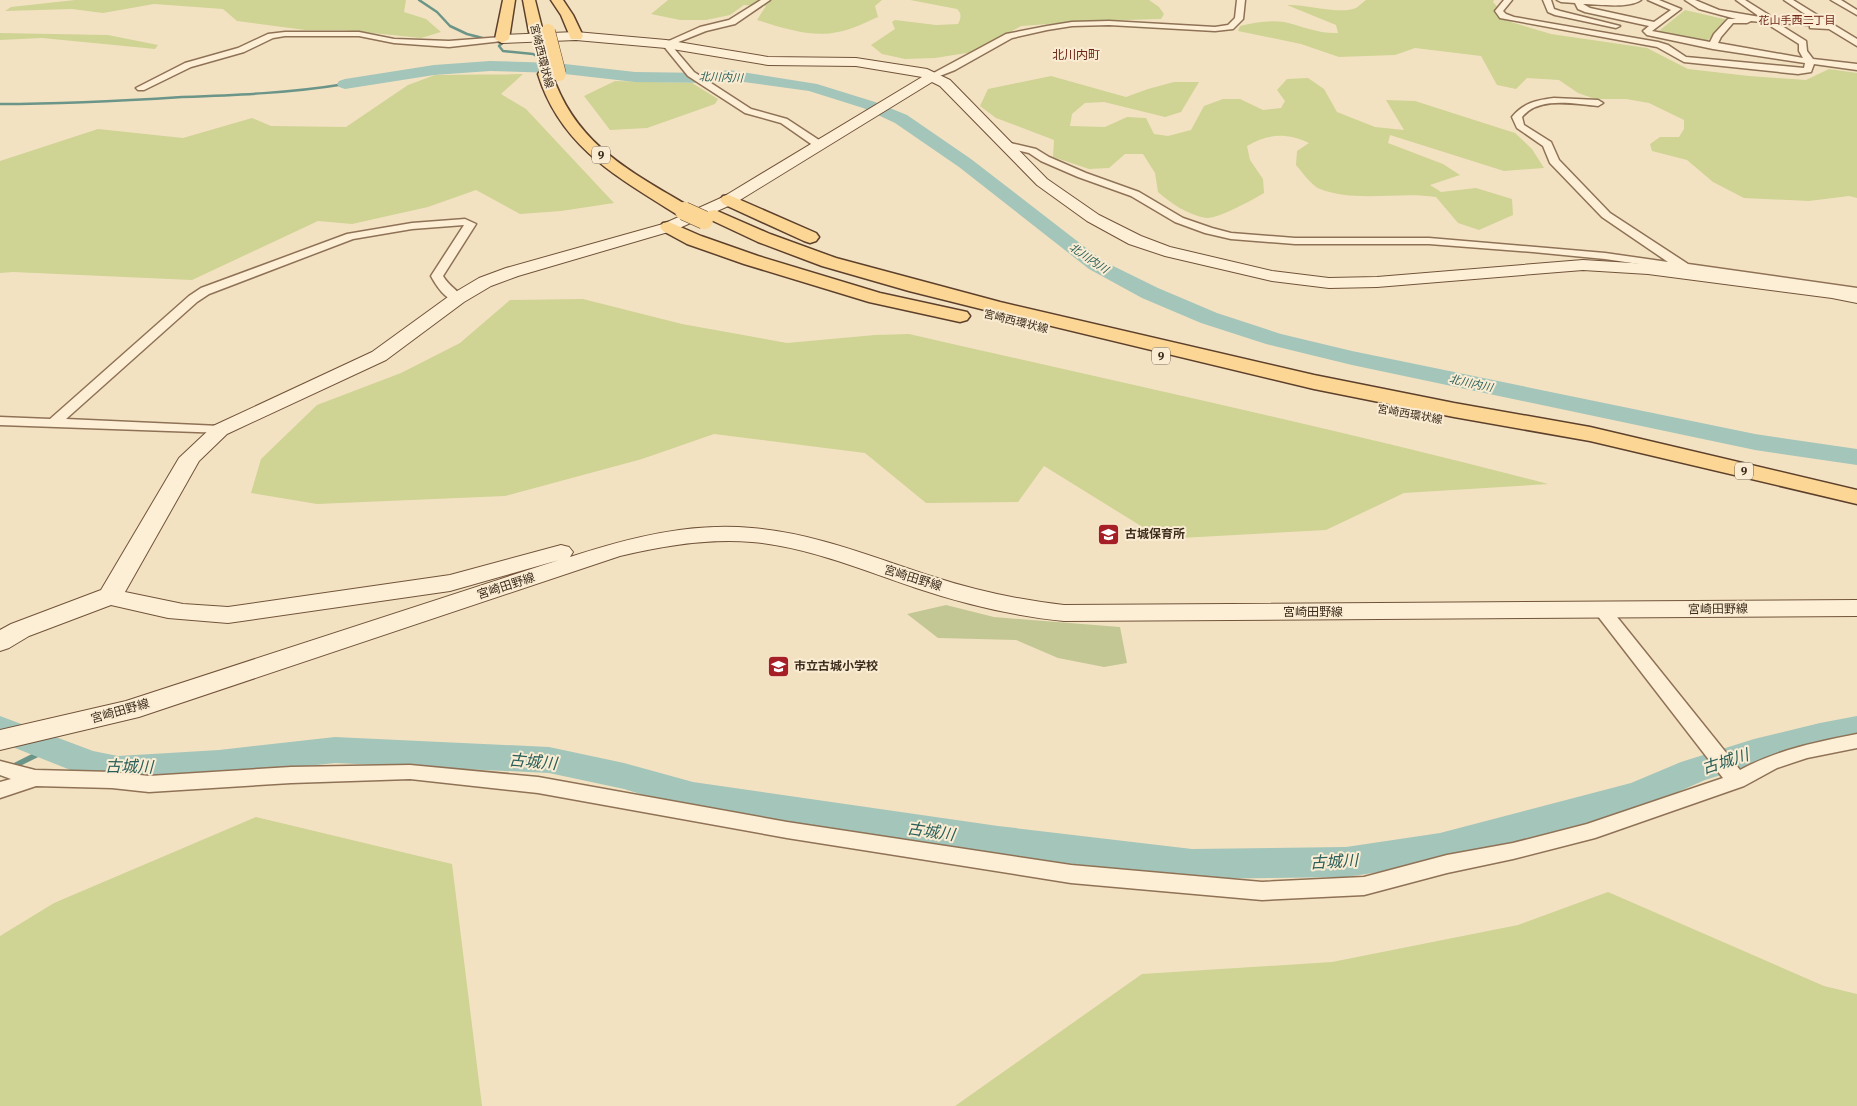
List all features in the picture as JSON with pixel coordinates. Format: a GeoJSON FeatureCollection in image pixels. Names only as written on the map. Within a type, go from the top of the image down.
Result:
{"type":"FeatureCollection","features":[{"type":"Feature","properties":{"kind":"main road"},"geometry":{"type":"LineString","coordinates":[[502,39],[509,0]]}},
{"type":"Feature","properties":{"kind":"main road","name":"宮崎西環状線"},"geometry":{"type":"LineString","coordinates":[[529,0],[542,32],[552,74],[554,98],[565,119],[583,140],[617,169],[764,238],[829,262],[916,287],[1000,308],[1314,382],[1454,410],[1590,434],[1857,497]]}},
{"type":"Feature","properties":{"kind":"main road","name":"宮崎西環状線"},"geometry":{"type":"LineString","coordinates":[[541,0],[542,32]]}},
{"type":"Feature","properties":{"kind":"main road"},"geometry":{"type":"LineString","coordinates":[[557,0],[567,15],[576,36]]}},
{"type":"Feature","properties":{"kind":"main road","name":"宮崎西環状線"},"geometry":{"type":"LineString","coordinates":[[706,210],[755,243],[897,292],[1380,409],[1464,423],[1630,444]]}},
{"type":"Feature","properties":{"kind":"main road"},"geometry":{"type":"LineString","coordinates":[[669,227],[710,246],[876,298],[1005,326],[1049,330]]}},
{"type":"Feature","properties":{"kind":"street"},"geometry":{"type":"LineString","coordinates":[[666,44],[703,29],[732,22],[766,0]]}},
{"type":"Feature","properties":{"kind":"street"},"geometry":{"type":"LineString","coordinates":[[110,596],[190,458],[220,430],[379,356],[458,298],[485,282],[512,272],[669,227],[706,210],[932,76],[952,68],[1009,36],[1063,25],[1132,24],[1204,29],[1230,28],[1239,19],[1241,0]]}},
{"type":"Feature","properties":{"kind":"street"},"geometry":{"type":"LineString","coordinates":[[1508,0],[1499,11],[1503,16],[1512,19],[1557,28],[1636,35],[1662,46],[1680,58],[1690,60],[1798,72],[1808,70],[1810,61],[1803,44],[1740,0]]}},
{"type":"Feature","properties":{"kind":"street"},"geometry":{"type":"LineString","coordinates":[[1547,0],[1551,10],[1558,13],[1627,29]]}},
{"type":"Feature","properties":{"kind":"street"},"geometry":{"type":"LineString","coordinates":[[1561,0],[1614,3],[1638,0]]}},
{"type":"Feature","properties":{"kind":"street"},"geometry":{"type":"LineString","coordinates":[[1636,35],[1646,32],[1677,9],[1652,0]]}},
{"type":"Feature","properties":{"kind":"street"},"geometry":{"type":"LineString","coordinates":[[1689,0],[1704,9],[1772,22],[1824,23],[1788,0]]}},
{"type":"Feature","properties":{"kind":"street"},"geometry":{"type":"LineString","coordinates":[[1835,0],[1857,13]]}},
{"type":"Feature","properties":{"kind":"street"},"geometry":{"type":"LineString","coordinates":[[1577,1],[1581,7],[1588,10],[1656,24]]}},
{"type":"Feature","properties":{"kind":"street"},"geometry":{"type":"LineString","coordinates":[[1713,46],[1717,36],[1734,20],[1831,26],[1857,43]]}},
{"type":"Feature","properties":{"kind":"street"},"geometry":{"type":"LineString","coordinates":[[1646,32],[1713,46],[1857,67]]}},
{"type":"Feature","properties":{"kind":"street"},"geometry":{"type":"LineString","coordinates":[[141,88],[188,65],[241,50],[271,36],[285,34],[359,34],[394,41],[449,44],[502,39],[576,36],[666,44],[768,61],[864,63],[922,72],[945,83],[1052,191],[1093,218],[1135,240],[1164,251],[1272,276],[1329,283],[1377,282],[1583,265],[1648,269],[1857,298]]}},
{"type":"Feature","properties":{"kind":"street"},"geometry":{"type":"LineString","coordinates":[[1717,36],[1807,51]]}},
{"type":"Feature","properties":{"kind":"street"},"geometry":{"type":"LineString","coordinates":[[666,44],[691,74],[748,112],[784,121],[818,144]]}},
{"type":"Feature","properties":{"kind":"street"},"geometry":{"type":"LineString","coordinates":[[1598,103],[1545,101],[1524,108],[1517,116],[1520,126],[1547,144],[1554,161],[1606,215],[1687,268]]}},
{"type":"Feature","properties":{"kind":"street"},"geometry":{"type":"LineString","coordinates":[[1006,145],[1032,151],[1066,169],[1136,194],[1179,220],[1209,231],[1231,236],[1295,241],[1429,241],[1605,256],[1857,292]]}},
{"type":"Feature","properties":{"kind":"street"},"geometry":{"type":"LineString","coordinates":[[54,423],[193,299],[205,291],[351,236],[412,226],[466,222],[470,224],[437,276],[443,287],[458,298]]}},
{"type":"Feature","properties":{"kind":"street"},"geometry":{"type":"LineString","coordinates":[[0,421],[220,430]]}},
{"type":"Feature","properties":{"kind":"street","name":"宮崎田野線"},"geometry":{"type":"LineString","coordinates":[[0,740],[139,707],[612,551],[670,539],[730,534],[770,537],[818,548],[978,598],[1022,608],[1064,613],[1857,608]]}},
{"type":"Feature","properties":{"kind":"street"},"geometry":{"type":"LineString","coordinates":[[0,642],[20,630],[110,596],[137,604],[196,615],[228,615],[450,583],[568,550],[612,551]]}},
{"type":"Feature","properties":{"kind":"street"},"geometry":{"type":"LineString","coordinates":[[1603,611],[1737,781]]}},
{"type":"Feature","properties":{"kind":"street"},"geometry":{"type":"LineString","coordinates":[[0,768],[35,778],[112,780],[149,784],[291,775],[410,772],[538,785],[787,830],[1072,874],[1262,891],[1364,886],[1447,864],[1513,852],[1588,832],[1737,781],[1770,763],[1806,751],[1857,741]]}},
{"type":"Feature","properties":{"kind":"street"},"geometry":{"type":"LineString","coordinates":[[0,790],[35,778]]}},
{"type":"Feature","properties":{"kind":"green space"},"geometry":{"type":"Polygon","coordinates":[[[75,0],[406,0],[404,12],[426,19],[441,32],[421,38],[343,30],[305,30],[237,21],[223,9],[154,4],[103,13],[72,9],[5,11],[11,7],[75,0]]]}},
{"type":"Feature","properties":{"kind":"green space"},"geometry":{"type":"Polygon","coordinates":[[[668,0],[882,0],[875,6],[878,17],[843,31],[818,34],[797,31],[757,20],[766,6],[744,5],[730,15],[706,20],[680,20],[651,14],[668,0]]]}},
{"type":"Feature","properties":{"kind":"green space"},"geometry":{"type":"Polygon","coordinates":[[[910,0],[1149,0],[1159,7],[1164,14],[1161,19],[1089,21],[1021,26],[973,52],[935,58],[905,59],[882,54],[871,45],[895,29],[892,22],[895,20],[936,25],[958,24],[959,22],[960,14],[957,9],[910,0]]]}},
{"type":"Feature","properties":{"kind":"green space"},"geometry":{"type":"Polygon","coordinates":[[[1366,0],[1494,0],[1493,2],[1511,22],[1551,34],[1647,48],[1688,69],[1806,80],[1829,69],[1857,73],[1857,198],[1849,196],[1809,201],[1744,198],[1713,182],[1687,160],[1652,151],[1650,144],[1660,137],[1679,137],[1684,129],[1684,120],[1649,103],[1626,99],[1595,99],[1578,93],[1559,80],[1527,78],[1516,89],[1497,85],[1481,56],[1415,48],[1395,55],[1339,57],[1301,44],[1238,31],[1240,26],[1273,21],[1324,32],[1338,33],[1336,25],[1287,5],[1350,10],[1366,0]]]}},
{"type":"Feature","properties":{"kind":"green space"},"geometry":{"type":"Polygon","coordinates":[[[1685,10],[1728,20],[1705,43],[1655,34],[1685,10]]]}},
{"type":"Feature","properties":{"kind":"green space"},"geometry":{"type":"Polygon","coordinates":[[[0,33],[108,35],[158,45],[155,49],[42,38],[0,40],[0,33]]]}},
{"type":"Feature","properties":{"kind":"green space"},"geometry":{"type":"Polygon","coordinates":[[[523,74],[501,94],[526,109],[614,203],[561,211],[520,214],[476,190],[428,207],[352,224],[318,221],[192,280],[0,273],[0,161],[98,129],[183,138],[252,118],[271,126],[346,127],[408,85],[435,75],[523,74]]]}},
{"type":"Feature","properties":{"kind":"green space"},"geometry":{"type":"Polygon","coordinates":[[[1051,76],[1126,97],[1174,82],[1199,82],[1181,112],[1165,117],[1104,102],[1085,103],[1072,114],[1070,126],[1105,127],[1127,117],[1146,118],[1154,134],[1168,136],[1191,130],[1204,106],[1223,99],[1240,99],[1263,110],[1281,108],[1285,101],[1277,90],[1287,79],[1308,78],[1324,89],[1337,112],[1375,127],[1404,130],[1386,100],[1415,101],[1515,133],[1532,149],[1544,168],[1504,171],[1390,135],[1388,143],[1443,164],[1460,175],[1430,185],[1441,192],[1476,188],[1512,199],[1513,215],[1479,230],[1458,223],[1436,197],[1348,195],[1320,189],[1310,182],[1296,165],[1297,151],[1309,143],[1293,137],[1270,137],[1247,146],[1250,160],[1263,179],[1264,193],[1227,212],[1206,218],[1180,208],[1158,192],[1155,173],[1143,154],[1125,154],[1109,168],[1089,169],[1053,157],[1054,140],[996,118],[980,106],[988,89],[1051,76]]]}},
{"type":"Feature","properties":{"kind":"green space"},"geometry":{"type":"Polygon","coordinates":[[[615,81],[692,83],[718,99],[715,104],[647,128],[610,130],[584,96],[615,81]]]}},
{"type":"Feature","properties":{"kind":"green space"},"geometry":{"type":"Polygon","coordinates":[[[583,299],[682,324],[787,343],[875,335],[909,334],[1310,425],[1548,484],[1404,493],[1326,530],[1162,539],[1044,466],[1018,502],[926,503],[865,453],[714,434],[642,459],[505,496],[317,504],[251,493],[261,459],[317,405],[401,373],[460,343],[510,300],[583,299]]]}},
{"type":"Feature","properties":{"kind":"green space"},"geometry":{"type":"Polygon","coordinates":[[[946,605],[994,617],[1120,627],[1127,663],[1104,667],[1058,658],[1016,640],[938,638],[907,614],[946,605]]]}},
{"type":"Feature","properties":{"kind":"green space"},"geometry":{"type":"Polygon","coordinates":[[[256,817],[452,864],[482,1106],[0,1106],[0,936],[54,903],[256,817]]]}},
{"type":"Feature","properties":{"kind":"green space"},"geometry":{"type":"Polygon","coordinates":[[[1608,892],[1824,986],[1857,994],[1857,1106],[955,1106],[1142,974],[1332,962],[1518,925],[1608,892]]]}},
{"type":"Feature","properties":{"kind":"waterway"},"geometry":{"type":"LineString","coordinates":[[419,0],[437,12],[450,26],[467,34],[502,43],[499,46],[503,51],[533,54],[553,66]]}},
{"type":"Feature","properties":{"kind":"waterway","name":"北川内川"},"geometry":{"type":"LineString","coordinates":[[345,84],[434,70],[490,66],[556,68],[635,77],[708,78],[729,75],[811,87],[869,105],[901,119],[965,163],[1096,265],[1150,293],[1209,318],[1274,339],[1352,358],[1755,442],[1857,457]]}},
{"type":"Feature","properties":{"kind":"waterway"},"geometry":{"type":"LineString","coordinates":[[0,104],[91,102],[284,92],[345,84]]}},
{"type":"Feature","properties":{"kind":"waterway","name":"古城川"},"geometry":{"type":"LineString","coordinates":[[0,728],[48,749],[90,764],[118,769],[219,763],[335,750],[549,760],[624,776],[693,796],[998,841],[1192,864],[1346,862],[1440,848],[1639,795],[1693,771],[1754,752],[1820,735],[1857,728]]}},
{"type":"Feature","properties":{"kind":"waterway"},"geometry":{"type":"LineString","coordinates":[[0,773],[48,749]]}},
{"type":"Feature","properties":{"kind":"place","name":"古城保育所"},"geometry":{"type":"Point","coordinates":[1109,534]}},
{"type":"Feature","properties":{"kind":"place","name":"市立古城小学校"},"geometry":{"type":"Point","coordinates":[778,666]}},
{"type":"Feature","properties":{"kind":"district","name":"花山手西二丁目"},"geometry":{"type":"Point","coordinates":[1797,20]}},
{"type":"Feature","properties":{"kind":"district","name":"北川内町"},"geometry":{"type":"Point","coordinates":[1076,55]}}]}
